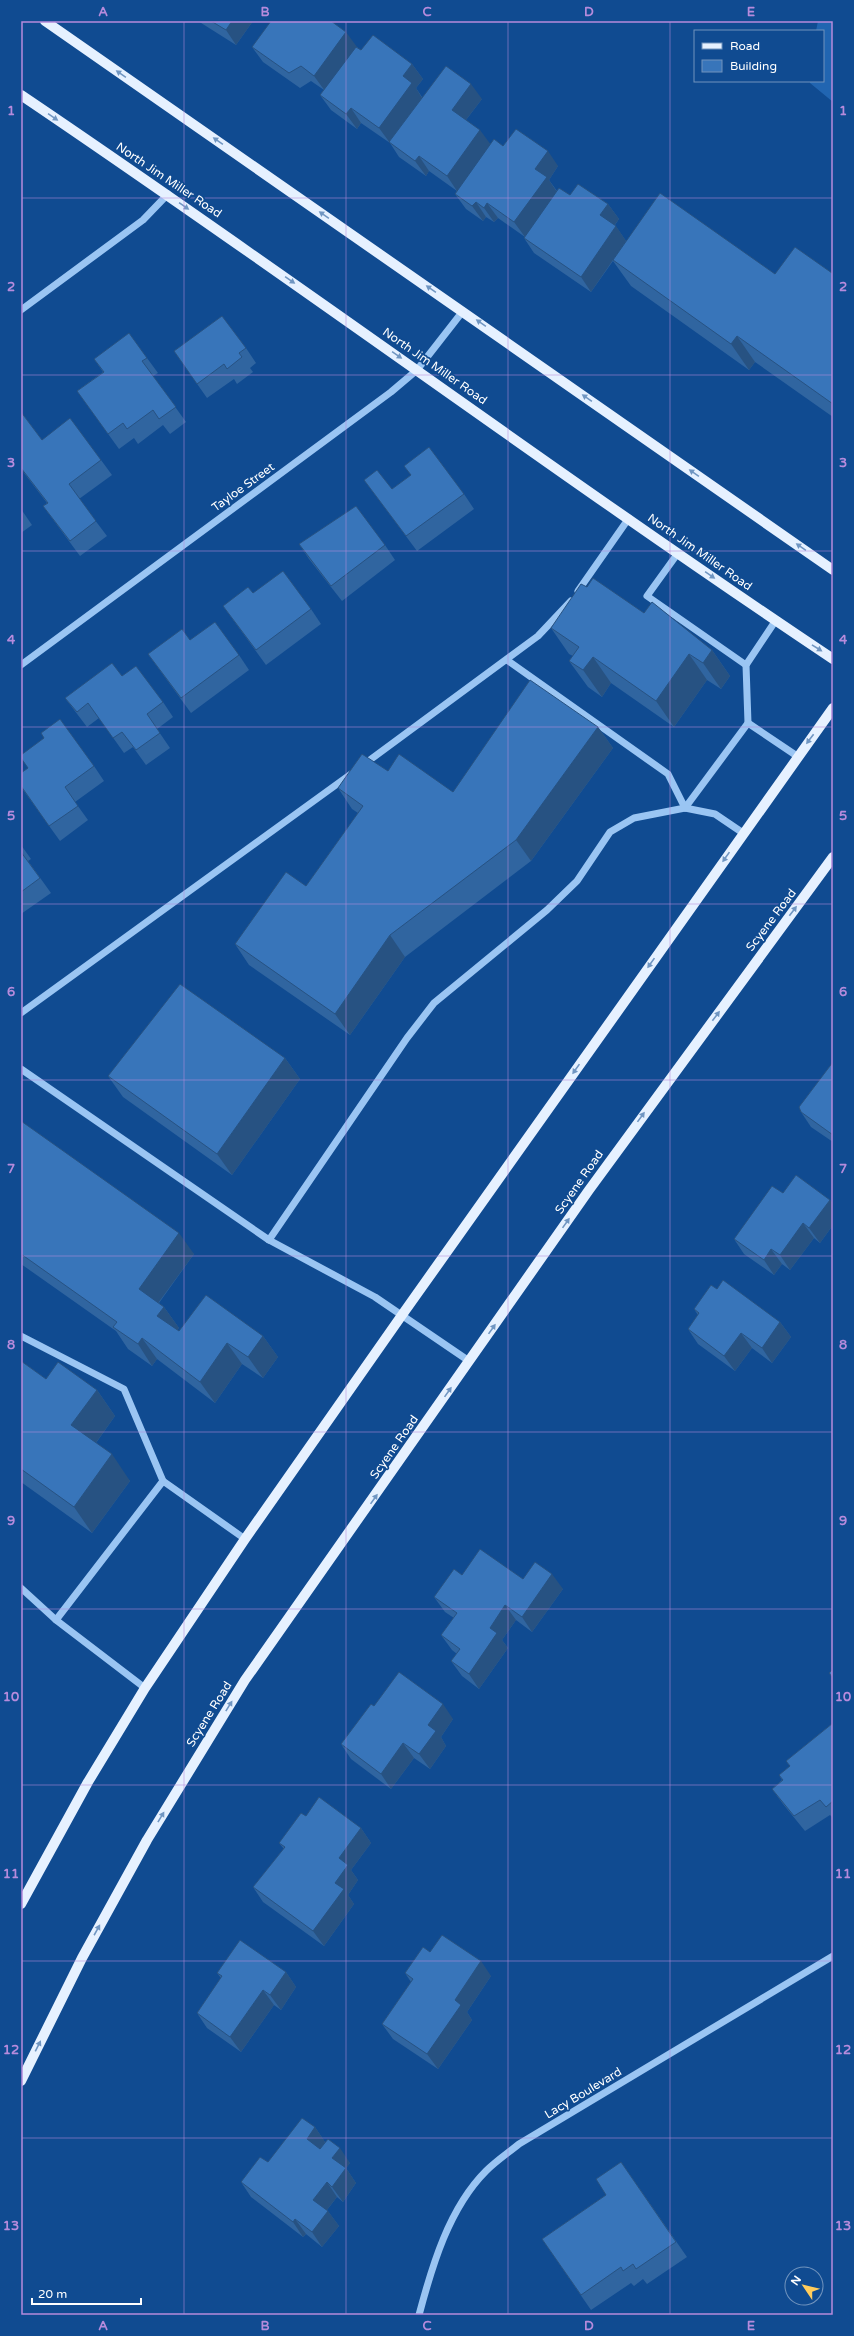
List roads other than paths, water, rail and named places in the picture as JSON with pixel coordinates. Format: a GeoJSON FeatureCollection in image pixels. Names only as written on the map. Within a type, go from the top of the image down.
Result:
{"type":"FeatureCollection","features":[{"type":"Feature","properties":{"kind":"main road"},"geometry":{"type":"LineString","coordinates":[[45,21],[833,570]]}},
{"type":"Feature","properties":{"kind":"main road","name":"North Jim Miller Road"},"geometry":{"type":"LineString","coordinates":[[21,95],[168,194],[678,553],[833,659]]}},
{"type":"Feature","properties":{"kind":"main road"},"geometry":{"type":"LineString","coordinates":[[21,1904],[88,1782],[145,1688],[245,1539],[797,756],[833,708]]}},
{"type":"Feature","properties":{"kind":"main road","name":"Scyene Road"},"geometry":{"type":"LineString","coordinates":[[21,2081],[82,1958],[147,1840],[245,1680],[646,1110],[833,857]]}},
{"type":"Feature","properties":{"kind":"street"},"geometry":{"type":"LineString","coordinates":[[21,310],[143,220],[168,194]]}},
{"type":"Feature","properties":{"kind":"street","name":"Tayloe Street"},"geometry":{"type":"LineString","coordinates":[[21,665],[391,392],[417,370],[463,311]]}},
{"type":"Feature","properties":{"kind":"street"},"geometry":{"type":"LineString","coordinates":[[21,1013],[538,636],[573,600],[629,518]]}},
{"type":"Feature","properties":{"kind":"street"},"geometry":{"type":"LineString","coordinates":[[678,553],[647,596],[746,665]]}},
{"type":"Feature","properties":{"kind":"street"},"geometry":{"type":"LineString","coordinates":[[685,808],[748,723],[746,665],[776,620]]}},
{"type":"Feature","properties":{"kind":"street"},"geometry":{"type":"LineString","coordinates":[[507,660],[668,774],[685,808]]}},
{"type":"Feature","properties":{"kind":"street"},"geometry":{"type":"LineString","coordinates":[[748,723],[797,756]]}},
{"type":"Feature","properties":{"kind":"street"},"geometry":{"type":"LineString","coordinates":[[269,1240],[407,1038],[434,1003],[547,910],[577,881],[610,832],[634,818],[685,808],[715,814],[743,833]]}},
{"type":"Feature","properties":{"kind":"street"},"geometry":{"type":"LineString","coordinates":[[21,1069],[269,1240],[375,1297],[469,1361]]}},
{"type":"Feature","properties":{"kind":"street"},"geometry":{"type":"LineString","coordinates":[[21,1336],[124,1389],[163,1481],[245,1539]]}},
{"type":"Feature","properties":{"kind":"street"},"geometry":{"type":"LineString","coordinates":[[56,1620],[163,1481]]}},
{"type":"Feature","properties":{"kind":"street"},"geometry":{"type":"LineString","coordinates":[[21,1588],[56,1620],[145,1688]]}},
{"type":"Feature","properties":{"kind":"street","name":"Lacy Boulevard"},"geometry":{"type":"LineString","coordinates":[[419,2315],[441,2246],[461,2202],[486,2171],[519,2144],[833,1956]]}}]}
